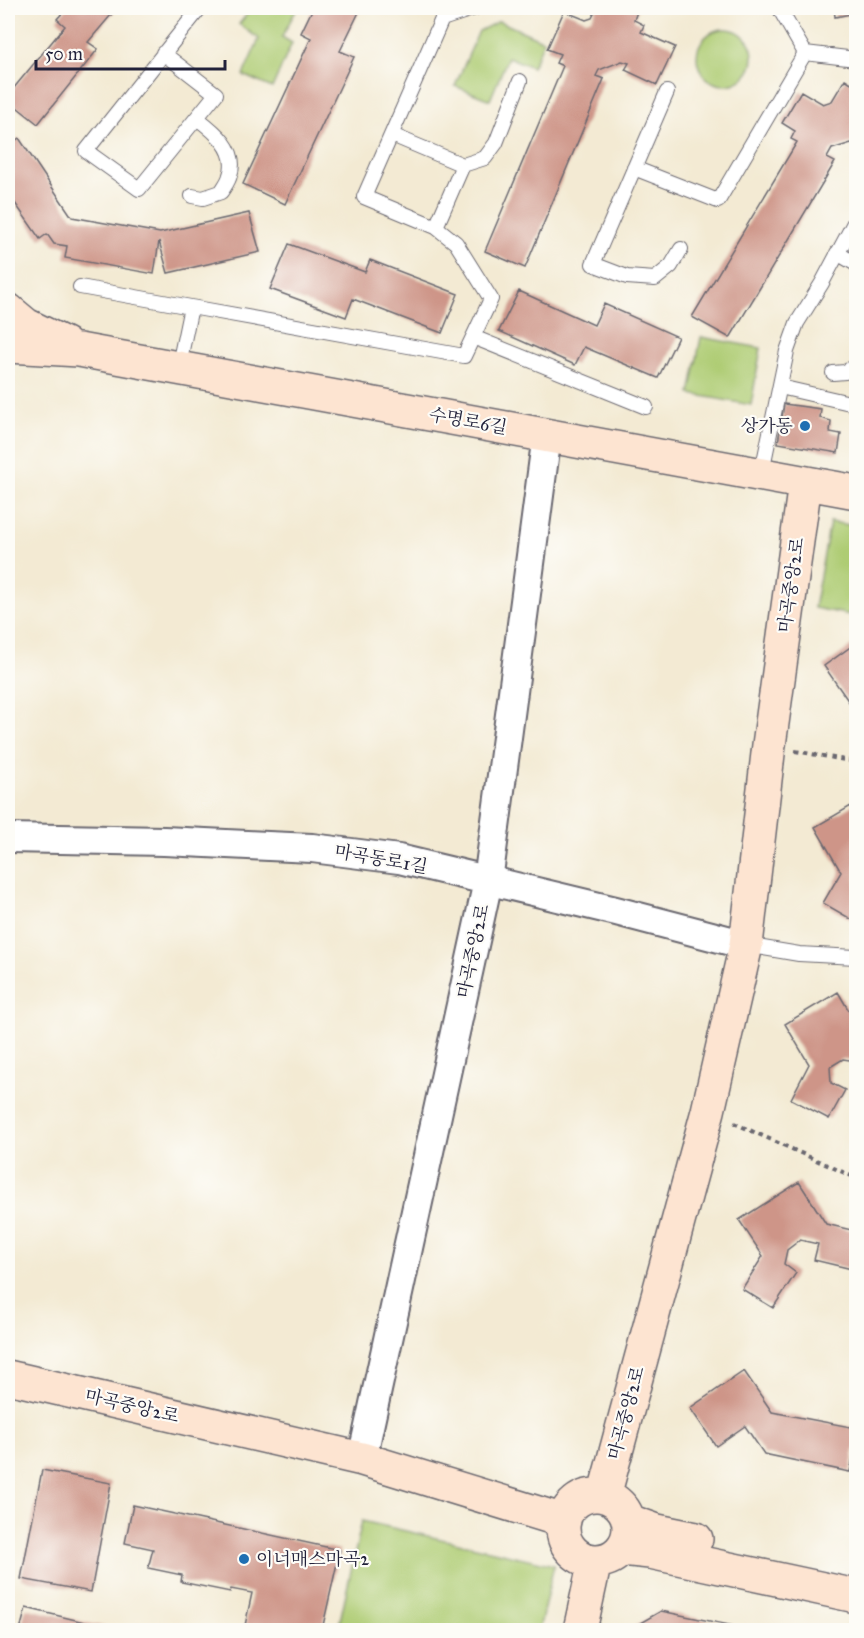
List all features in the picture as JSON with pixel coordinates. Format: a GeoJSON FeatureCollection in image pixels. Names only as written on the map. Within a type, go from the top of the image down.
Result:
{"type":"FeatureCollection","features":[{"type":"Feature","properties":{"kind":"street"},"geometry":{"type":"LineString","coordinates":[[8,310],[26,325],[79,350]]}},
{"type":"Feature","properties":{"kind":"street"},"geometry":{"type":"LineString","coordinates":[[8,346],[79,350]]}},
{"type":"Feature","properties":{"kind":"street","name":"수명로6길"},"geometry":{"type":"LineString","coordinates":[[79,350],[856,492]]}},
{"type":"Feature","properties":{"kind":"street","name":"마곡중앙2로"},"geometry":{"type":"LineString","coordinates":[[362,1459],[488,881],[547,435]]}},
{"type":"Feature","properties":{"kind":"street","name":"마곡중앙2로"},"geometry":{"type":"LineString","coordinates":[[603,1496],[708,1111],[746,945],[769,746],[805,483]]}},
{"type":"Feature","properties":{"kind":"street","name":"마곡동로1길"},"geometry":{"type":"LineString","coordinates":[[8,838],[164,841],[312,848],[399,859],[746,945]]}},
{"type":"Feature","properties":{"kind":"street","name":"마곡중앙2로"},"geometry":{"type":"LineString","coordinates":[[8,1377],[362,1459],[564,1521]]}},
{"type":"Feature","properties":{"kind":"street"},"geometry":{"type":"LineString","coordinates":[[580,1630],[615,1544],[626,1513],[619,1504],[603,1496],[593,1495],[574,1503],[566,1514],[562,1530],[566,1544],[574,1554],[587,1561],[615,1544],[657,1531],[856,1573]]}},
{"type":"Feature","properties":{"kind":"street"},"geometry":{"type":"LineString","coordinates":[[615,1544],[856,1596]]}},
{"type":"Feature","properties":{"kind":"lane"},"geometry":{"type":"LineString","coordinates":[[164,53],[216,94],[139,189],[86,152],[164,53],[200,8]]}},
{"type":"Feature","properties":{"kind":"lane"},"geometry":{"type":"LineString","coordinates":[[80,287],[464,356],[491,300],[456,243],[436,227],[364,197],[442,19],[475,8]]}},
{"type":"Feature","properties":{"kind":"lane"},"geometry":{"type":"LineString","coordinates":[[778,8],[805,53]]}},
{"type":"Feature","properties":{"kind":"lane"},"geometry":{"type":"LineString","coordinates":[[805,53],[856,59]]}},
{"type":"Feature","properties":{"kind":"lane"},"geometry":{"type":"LineString","coordinates":[[634,168],[718,201],[805,53]]}},
{"type":"Feature","properties":{"kind":"lane"},"geometry":{"type":"LineString","coordinates":[[392,135],[463,165],[485,158],[496,143],[520,81]]}},
{"type":"Feature","properties":{"kind":"lane"},"geometry":{"type":"LineString","coordinates":[[668,92],[593,264],[627,277],[655,279],[671,266],[681,249]]}},
{"type":"Feature","properties":{"kind":"lane"},"geometry":{"type":"LineString","coordinates":[[192,196],[203,198],[221,192],[231,174],[230,152],[217,132],[197,118]]}},
{"type":"Feature","properties":{"kind":"lane"},"geometry":{"type":"LineString","coordinates":[[436,227],[463,165]]}},
{"type":"Feature","properties":{"kind":"lane"},"geometry":{"type":"LineString","coordinates":[[761,476],[787,351],[797,323],[822,283],[856,219]]}},
{"type":"Feature","properties":{"kind":"lane"},"geometry":{"type":"LineString","coordinates":[[837,253],[856,264]]}},
{"type":"Feature","properties":{"kind":"lane"},"geometry":{"type":"LineString","coordinates":[[178,369],[191,307]]}},
{"type":"Feature","properties":{"kind":"lane"},"geometry":{"type":"LineString","coordinates":[[473,337],[646,407]]}},
{"type":"Feature","properties":{"kind":"lane"},"geometry":{"type":"LineString","coordinates":[[833,373],[845,372],[856,366]]}},
{"type":"Feature","properties":{"kind":"lane"},"geometry":{"type":"LineString","coordinates":[[780,387],[850,404]]}},
{"type":"Feature","properties":{"kind":"lane"},"geometry":{"type":"LineString","coordinates":[[746,945],[799,954],[856,957]]}},
{"type":"Feature","properties":{"kind":"path"},"geometry":{"type":"LineString","coordinates":[[769,746],[856,762]]}},
{"type":"Feature","properties":{"kind":"path"},"geometry":{"type":"LineString","coordinates":[[708,1111],[856,1178]]}},
{"type":"Feature","properties":{"kind":"green space"},"geometry":{"type":"Polygon","coordinates":[[[252,8],[297,8],[282,37],[292,43],[272,88],[243,75],[259,39],[239,24],[252,8]]]}},
{"type":"Feature","properties":{"kind":"green space"},"geometry":{"type":"Polygon","coordinates":[[[499,21],[544,41],[532,67],[508,57],[490,100],[455,86],[479,31],[499,21]]]}},
{"type":"Feature","properties":{"kind":"green space"},"geometry":{"type":"Polygon","coordinates":[[[725,29],[736,31],[745,37],[751,46],[753,57],[751,68],[745,77],[736,83],[725,85],[714,83],[705,77],[699,68],[697,57],[699,46],[705,37],[714,31],[725,29]]]}},
{"type":"Feature","properties":{"kind":"green space"},"geometry":{"type":"Polygon","coordinates":[[[701,337],[761,348],[751,405],[690,394],[701,337]]]}},
{"type":"Feature","properties":{"kind":"green space"},"geometry":{"type":"Polygon","coordinates":[[[830,522],[856,526],[856,616],[814,608],[830,522]]]}},
{"type":"Feature","properties":{"kind":"green space"},"geometry":{"type":"Polygon","coordinates":[[[362,1521],[554,1565],[539,1630],[338,1630],[362,1521]]]}},
{"type":"Feature","properties":{"kind":"building"},"geometry":{"type":"Polygon","coordinates":[[[67,8],[117,8],[88,42],[98,49],[38,124],[8,100],[8,95],[65,26],[57,19],[67,8]]]}},
{"type":"Feature","properties":{"kind":"building"},"geometry":{"type":"Polygon","coordinates":[[[313,8],[361,8],[340,51],[354,57],[285,204],[243,184],[311,38],[301,33],[313,8]]]}},
{"type":"Feature","properties":{"kind":"building"},"geometry":{"type":"Polygon","coordinates":[[[597,8],[638,9],[634,20],[644,25],[641,32],[675,47],[657,85],[625,70],[629,63],[622,61],[599,70],[596,76],[604,79],[525,268],[485,251],[563,66],[556,63],[560,54],[547,49],[564,11],[586,20],[592,18],[597,8]]]}},
{"type":"Feature","properties":{"kind":"building"},"geometry":{"type":"Polygon","coordinates":[[[834,8],[856,8],[856,13],[835,17],[834,8]]]}},
{"type":"Feature","properties":{"kind":"building"},"geometry":{"type":"Polygon","coordinates":[[[845,79],[856,86],[856,147],[851,143],[832,149],[827,158],[835,162],[730,338],[692,317],[797,142],[791,139],[795,131],[782,123],[801,91],[823,104],[832,101],[845,79]]]}},
{"type":"Feature","properties":{"kind":"building"},"geometry":{"type":"Polygon","coordinates":[[[19,138],[72,217],[160,233],[249,213],[260,252],[168,273],[159,241],[154,274],[65,258],[67,246],[54,244],[47,234],[40,239],[8,193],[8,146],[19,138]]]}},
{"type":"Feature","properties":{"kind":"building"},"geometry":{"type":"Polygon","coordinates":[[[289,244],[365,272],[370,260],[458,294],[442,333],[353,299],[346,317],[270,289],[289,244]]]}},
{"type":"Feature","properties":{"kind":"building"},"geometry":{"type":"Polygon","coordinates":[[[519,291],[594,325],[604,304],[678,337],[658,378],[584,347],[575,365],[499,331],[519,291]]]}},
{"type":"Feature","properties":{"kind":"building","name":"상가동"},"geometry":{"type":"Polygon","coordinates":[[[784,404],[821,409],[820,418],[831,421],[830,432],[841,434],[838,453],[778,443],[784,404]]]}},
{"type":"Feature","properties":{"kind":"building"},"geometry":{"type":"Polygon","coordinates":[[[856,643],[856,712],[824,666],[856,643]]]}},
{"type":"Feature","properties":{"kind":"building"},"geometry":{"type":"Polygon","coordinates":[[[856,803],[856,922],[823,903],[841,872],[815,827],[856,803]]]}},
{"type":"Feature","properties":{"kind":"building"},"geometry":{"type":"Polygon","coordinates":[[[838,992],[856,1023],[856,1061],[843,1059],[830,1067],[831,1083],[845,1090],[829,1119],[791,1099],[809,1064],[785,1024],[838,992]]]}},
{"type":"Feature","properties":{"kind":"building"},"geometry":{"type":"Polygon","coordinates":[[[799,1182],[826,1224],[856,1231],[856,1270],[814,1260],[818,1244],[800,1240],[787,1250],[784,1264],[796,1273],[773,1308],[742,1289],[763,1256],[739,1220],[799,1182]]]}},
{"type":"Feature","properties":{"kind":"building"},"geometry":{"type":"Polygon","coordinates":[[[744,1371],[772,1412],[856,1428],[856,1442],[850,1472],[764,1454],[745,1426],[716,1446],[690,1408],[744,1371]]]}},
{"type":"Feature","properties":{"kind":"building"},"geometry":{"type":"Polygon","coordinates":[[[42,1470],[111,1483],[91,1592],[21,1579],[42,1470]]]}},
{"type":"Feature","properties":{"kind":"building","name":"이너매스마곡2"},"geometry":{"type":"Polygon","coordinates":[[[133,1505],[340,1550],[322,1630],[244,1630],[252,1593],[231,1589],[230,1592],[181,1582],[182,1575],[148,1568],[153,1549],[125,1543],[133,1505]]]}},
{"type":"Feature","properties":{"kind":"building"},"geometry":{"type":"Polygon","coordinates":[[[26,1608],[105,1627],[104,1630],[20,1630],[26,1608]]]}},
{"type":"Feature","properties":{"kind":"building"},"geometry":{"type":"Polygon","coordinates":[[[661,1611],[749,1629],[749,1630],[628,1630],[661,1611]]]}},
{"type":"Feature","properties":{"kind":"place","name":"상가동"},"geometry":{"type":"Point","coordinates":[805,426]}},
{"type":"Feature","properties":{"kind":"place","name":"이너매스마곡2"},"geometry":{"type":"Point","coordinates":[244,1559]}}]}
